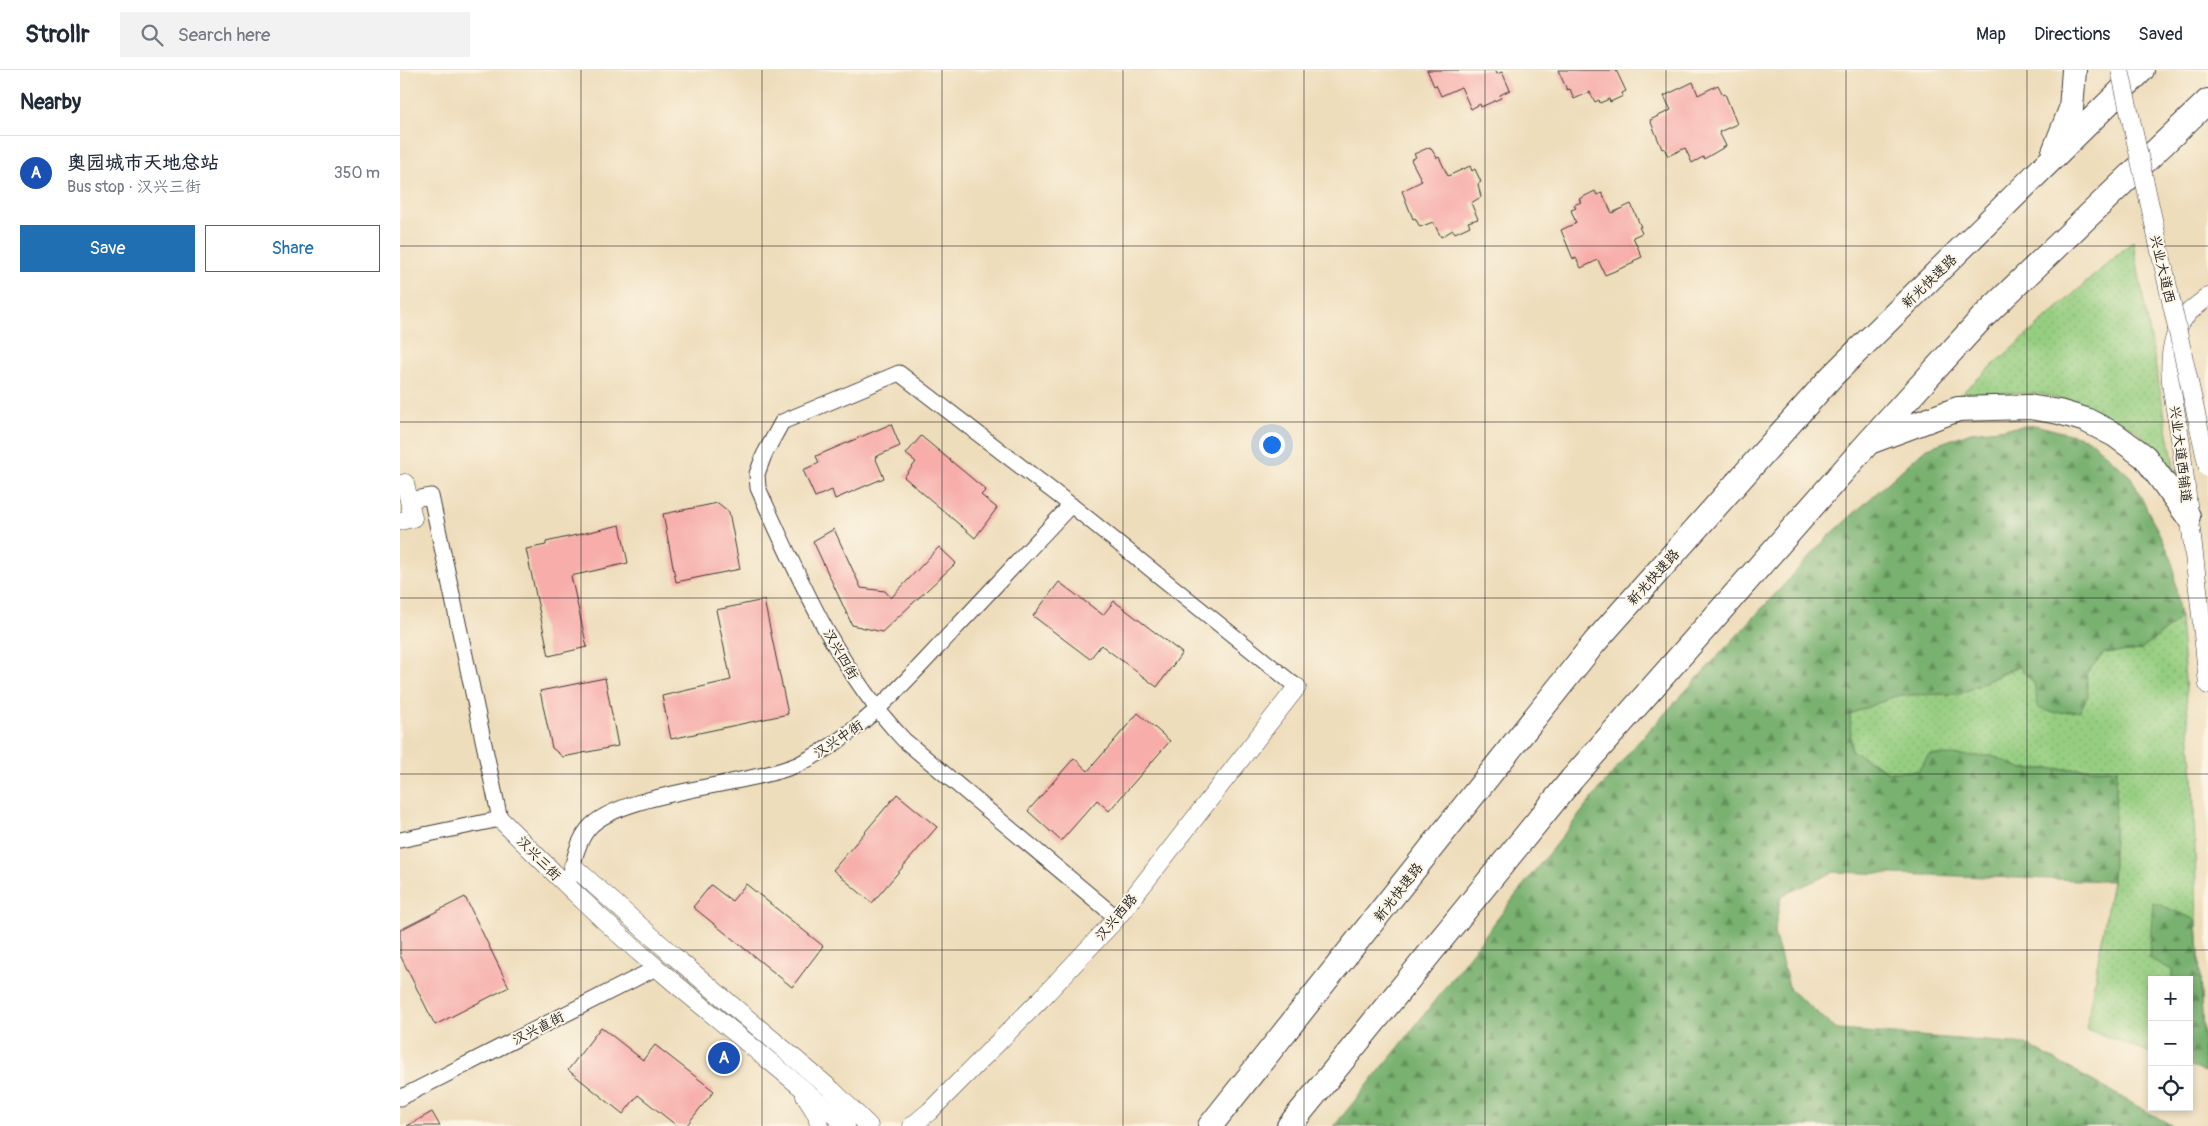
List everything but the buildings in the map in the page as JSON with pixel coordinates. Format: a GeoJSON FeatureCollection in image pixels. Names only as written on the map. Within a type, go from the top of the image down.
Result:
{"type":"FeatureCollection","features":[{"type":"Feature","properties":{"kind":"highway"},"geometry":{"type":"LineString","coordinates":[[2051,161],[2071,109],[2074,70]]}},
{"type":"Feature","properties":{"kind":"highway","name":"新光快速路"},"geometry":{"type":"LineString","coordinates":[[1210,1126],[1595,642],[1832,376],[2142,70]]}},
{"type":"Feature","properties":{"kind":"highway"},"geometry":{"type":"LineString","coordinates":[[1289,1126],[1572,779],[1868,442],[1982,318],[2208,101]]}},
{"type":"Feature","properties":{"kind":"highway"},"geometry":{"type":"LineString","coordinates":[[1868,442],[1958,409],[2029,407],[2059,412],[2093,423],[2116,435],[2145,457],[2188,516]]}},
{"type":"Feature","properties":{"kind":"street","name":"兴业大道西"},"geometry":{"type":"LineString","coordinates":[[2120,70],[2208,468]]}},
{"type":"Feature","properties":{"kind":"street","name":"兴业大道西铺道"},"geometry":{"type":"LineString","coordinates":[[2208,297],[2184,315],[2173,340],[2170,381],[2181,442],[2188,516],[2201,604],[2208,685]]}},
{"type":"Feature","properties":{"kind":"street","name":"汉兴四街"},"geometry":{"type":"LineString","coordinates":[[1071,505],[899,373],[782,422],[764,455],[757,474],[758,488],[802,585],[853,676],[878,710],[904,740],[1117,918]]}},
{"type":"Feature","properties":{"kind":"street"},"geometry":{"type":"LineString","coordinates":[[400,484],[405,483],[414,518],[400,521]]}},
{"type":"Feature","properties":{"kind":"street"},"geometry":{"type":"LineString","coordinates":[[400,840],[500,820],[431,496],[409,500]]}},
{"type":"Feature","properties":{"kind":"street"},"geometry":{"type":"LineString","coordinates":[[1071,505],[1298,687]]}},
{"type":"Feature","properties":{"kind":"street","name":"汉兴中街"},"geometry":{"type":"LineString","coordinates":[[568,886],[579,843],[589,827],[604,815],[621,807],[759,776],[798,764],[832,745],[878,710],[1071,505]]}},
{"type":"Feature","properties":{"kind":"street","name":"汉兴西路"},"geometry":{"type":"LineString","coordinates":[[912,1126],[930,1111],[1041,999],[1117,918],[1298,687]]}},
{"type":"Feature","properties":{"kind":"street","name":"汉兴三街"},"geometry":{"type":"LineString","coordinates":[[500,820],[656,968],[798,1082],[846,1126]]}},
{"type":"Feature","properties":{"kind":"street","name":"汉兴三街"},"geometry":{"type":"LineString","coordinates":[[573,866],[676,958],[819,1078],[869,1126]]}},
{"type":"Feature","properties":{"kind":"street","name":"汉兴直街"},"geometry":{"type":"LineString","coordinates":[[400,1098],[676,958]]}},
{"type":"Feature","properties":{"kind":"street"},"geometry":{"type":"LineString","coordinates":[[798,1082],[816,1115],[819,1126]]}},
{"type":"Feature","properties":{"kind":"green space"},"geometry":{"type":"Polygon","coordinates":[[[2133,241],[2175,472],[2136,430],[2090,408],[2041,394],[1999,393],[1955,399],[2133,241]]]}},
{"type":"Feature","properties":{"kind":"green space"},"geometry":{"type":"Polygon","coordinates":[[[2035,425],[2089,439],[2131,477],[2172,559],[2180,618],[2141,650],[2104,653],[2086,674],[2088,695],[2080,711],[2054,713],[2038,708],[2034,683],[2018,666],[1960,694],[1898,695],[1850,714],[1851,750],[1888,772],[1918,771],[1929,755],[1992,756],[2023,769],[2117,769],[2112,881],[1834,872],[1781,896],[1774,933],[1790,990],[1838,1030],[2026,1044],[2173,1126],[1334,1126],[1399,1047],[1532,874],[1631,750],[1828,537],[1925,449],[1971,432],[2035,425]]]}},
{"type":"Feature","properties":{"kind":"green space"},"geometry":{"type":"Polygon","coordinates":[[[2180,618],[2193,777],[2197,920],[2205,1072],[2193,1068],[2193,976],[2148,976],[2148,1052],[2086,1029],[2112,881],[2117,769],[2023,769],[1992,756],[1929,755],[1918,771],[1889,772],[1851,750],[1850,714],[1898,695],[1960,694],[2019,666],[2034,683],[2088,695],[2086,674],[2104,653],[2141,650],[2180,618]]]}},
{"type":"Feature","properties":{"kind":"green space"},"geometry":{"type":"Polygon","coordinates":[[[2153,902],[2197,920],[2205,1072],[2193,1068],[2193,976],[2172,976],[2172,970],[2149,958],[2153,902]]]}},
{"type":"Feature","properties":{"kind":"place","name":"奥园城市天地总站"},"geometry":{"type":"Point","coordinates":[724,1058]}}]}
